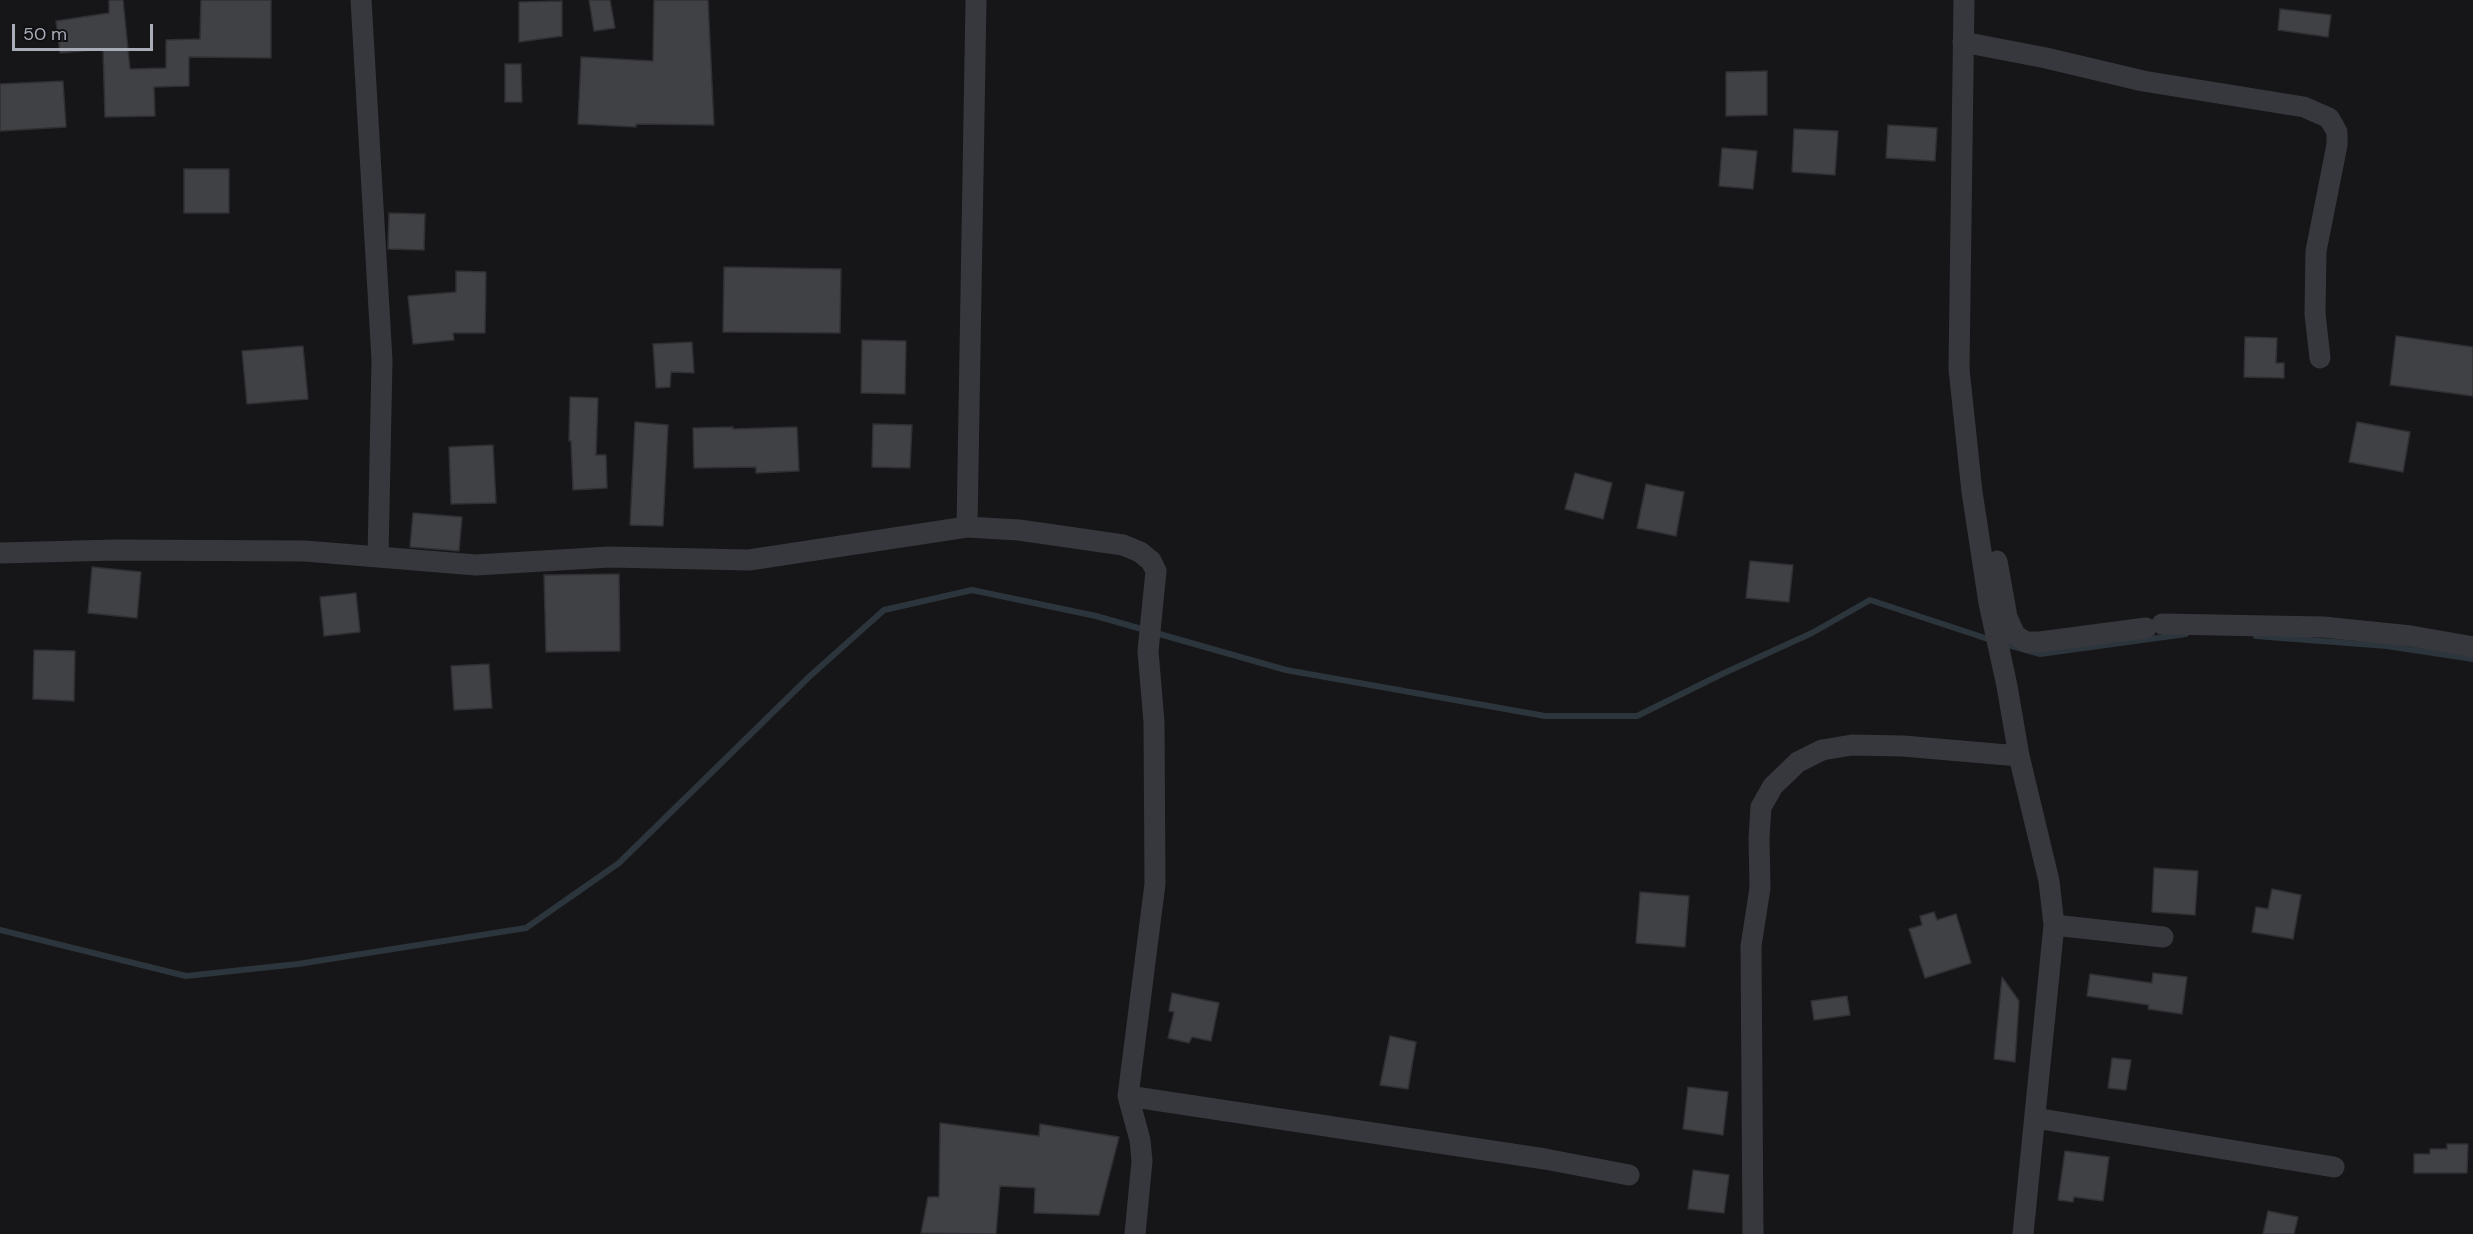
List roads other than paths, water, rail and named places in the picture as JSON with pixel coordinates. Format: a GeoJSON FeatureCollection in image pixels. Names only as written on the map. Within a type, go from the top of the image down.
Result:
{"type":"FeatureCollection","features":[{"type":"Feature","properties":{"kind":"street"},"geometry":{"type":"LineString","coordinates":[[361,0],[382,360],[378,558]]}},
{"type":"Feature","properties":{"kind":"street"},"geometry":{"type":"LineString","coordinates":[[967,527],[976,0]]}},
{"type":"Feature","properties":{"kind":"street"},"geometry":{"type":"LineString","coordinates":[[1964,0],[1959,369],[1974,503],[1989,603],[2019,756],[2049,881],[2054,924],[2023,1234]]}},
{"type":"Feature","properties":{"kind":"street"},"geometry":{"type":"LineString","coordinates":[[1963,42],[2046,58],[2143,81],[2304,107],[2329,118],[2337,132],[2337,145],[2316,251],[2315,314],[2320,358]]}},
{"type":"Feature","properties":{"kind":"street"},"geometry":{"type":"LineString","coordinates":[[1959,369],[1972,405],[2007,617],[2015,635],[2026,642],[2154,626],[2322,627],[2411,636],[2473,647]]}},
{"type":"Feature","properties":{"kind":"street"},"geometry":{"type":"LineString","coordinates":[[0,554],[116,550],[305,551],[476,565],[609,557],[749,560],[967,527],[1018,530],[1124,545],[1140,552],[1150,561],[1156,571],[1148,651],[1154,722],[1155,884],[1128,1096],[1140,1140],[1142,1161],[1135,1234]]}},
{"type":"Feature","properties":{"kind":"street"},"geometry":{"type":"LineString","coordinates":[[1753,1234],[1751,946],[1760,888],[1761,807],[1773,786],[1798,762],[1822,750],[1852,746],[1903,746],[2019,756]]}},
{"type":"Feature","properties":{"kind":"street"},"geometry":{"type":"LineString","coordinates":[[2054,924],[2163,937]]}},
{"type":"Feature","properties":{"kind":"street"},"geometry":{"type":"LineString","coordinates":[[1128,1096],[1545,1159],[1629,1175]]}},
{"type":"Feature","properties":{"kind":"street"},"geometry":{"type":"LineString","coordinates":[[2034,1118],[2334,1167]]}},
{"type":"Feature","properties":{"kind":"waterway"},"geometry":{"type":"LineString","coordinates":[[0,930],[186,976],[298,964],[526,928],[619,863],[810,676],[884,610],[972,590],[1096,616],[1286,670],[1545,716],[1637,716],[1812,633],[1870,600],[1991,640]]}},
{"type":"Feature","properties":{"kind":"waterway"},"geometry":{"type":"LineString","coordinates":[[2001,643],[2040,654],[2186,634]]}},
{"type":"Feature","properties":{"kind":"waterway"},"geometry":{"type":"LineString","coordinates":[[2256,636],[2387,646],[2473,659]]}}]}
